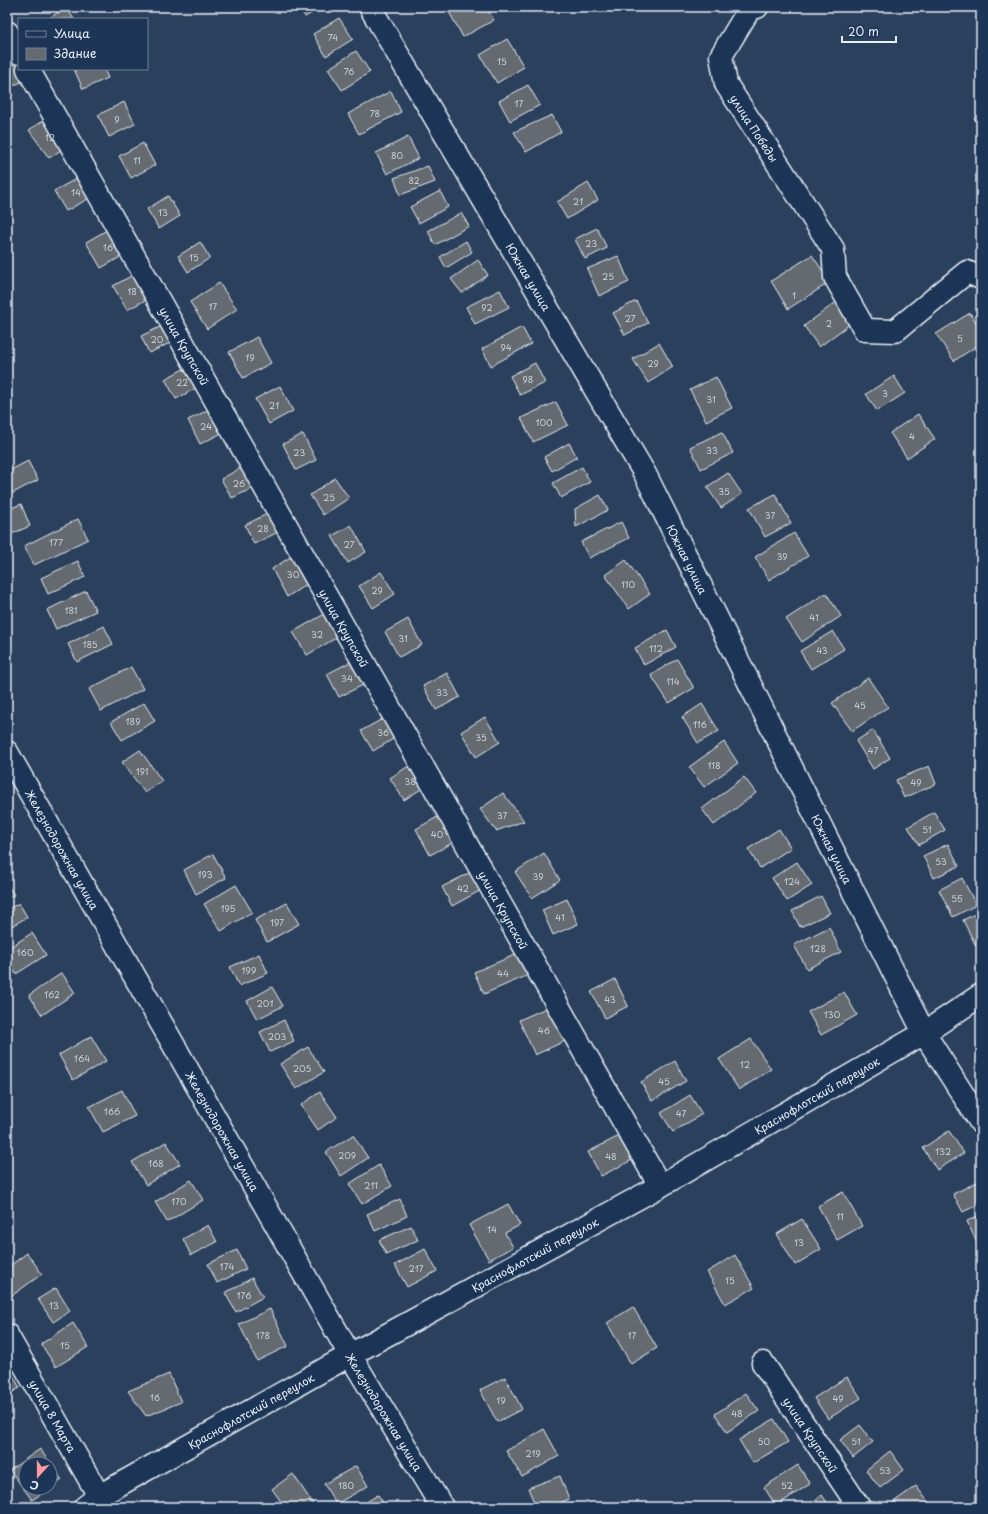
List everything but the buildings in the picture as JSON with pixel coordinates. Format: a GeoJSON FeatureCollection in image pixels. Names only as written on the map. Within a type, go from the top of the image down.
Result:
{"type":"FeatureCollection","features":[{"type":"Feature","properties":{"kind":"street","name":"Южная улица"},"geometry":{"type":"LineString","coordinates":[[370,7],[645,474],[924,1033],[981,1123]]}},
{"type":"Feature","properties":{"kind":"street","name":"улица Победы"},"geometry":{"type":"LineString","coordinates":[[757,7],[750,8],[721,56],[726,84],[833,249],[835,277],[865,330],[895,331],[967,272],[981,278]]}},
{"type":"Feature","properties":{"kind":"street"},"geometry":{"type":"LineString","coordinates":[[7,32],[18,51]]}},
{"type":"Feature","properties":{"kind":"street","name":"улица Крупской"},"geometry":{"type":"LineString","coordinates":[[29,70],[660,1186]]}},
{"type":"Feature","properties":{"kind":"street","name":"Железнодорожная улица"},"geometry":{"type":"LineString","coordinates":[[7,752],[350,1355],[442,1507]]}},
{"type":"Feature","properties":{"kind":"street","name":"Краснофлотский переулок"},"geometry":{"type":"LineString","coordinates":[[92,1502],[350,1355],[660,1186],[924,1033],[981,995]]}},
{"type":"Feature","properties":{"kind":"street","name":"улица 8 Марта"},"geometry":{"type":"LineString","coordinates":[[7,1336],[92,1502]]}},
{"type":"Feature","properties":{"kind":"street","name":"улица Крупской"},"geometry":{"type":"LineString","coordinates":[[763,1363],[859,1507]]}}]}
